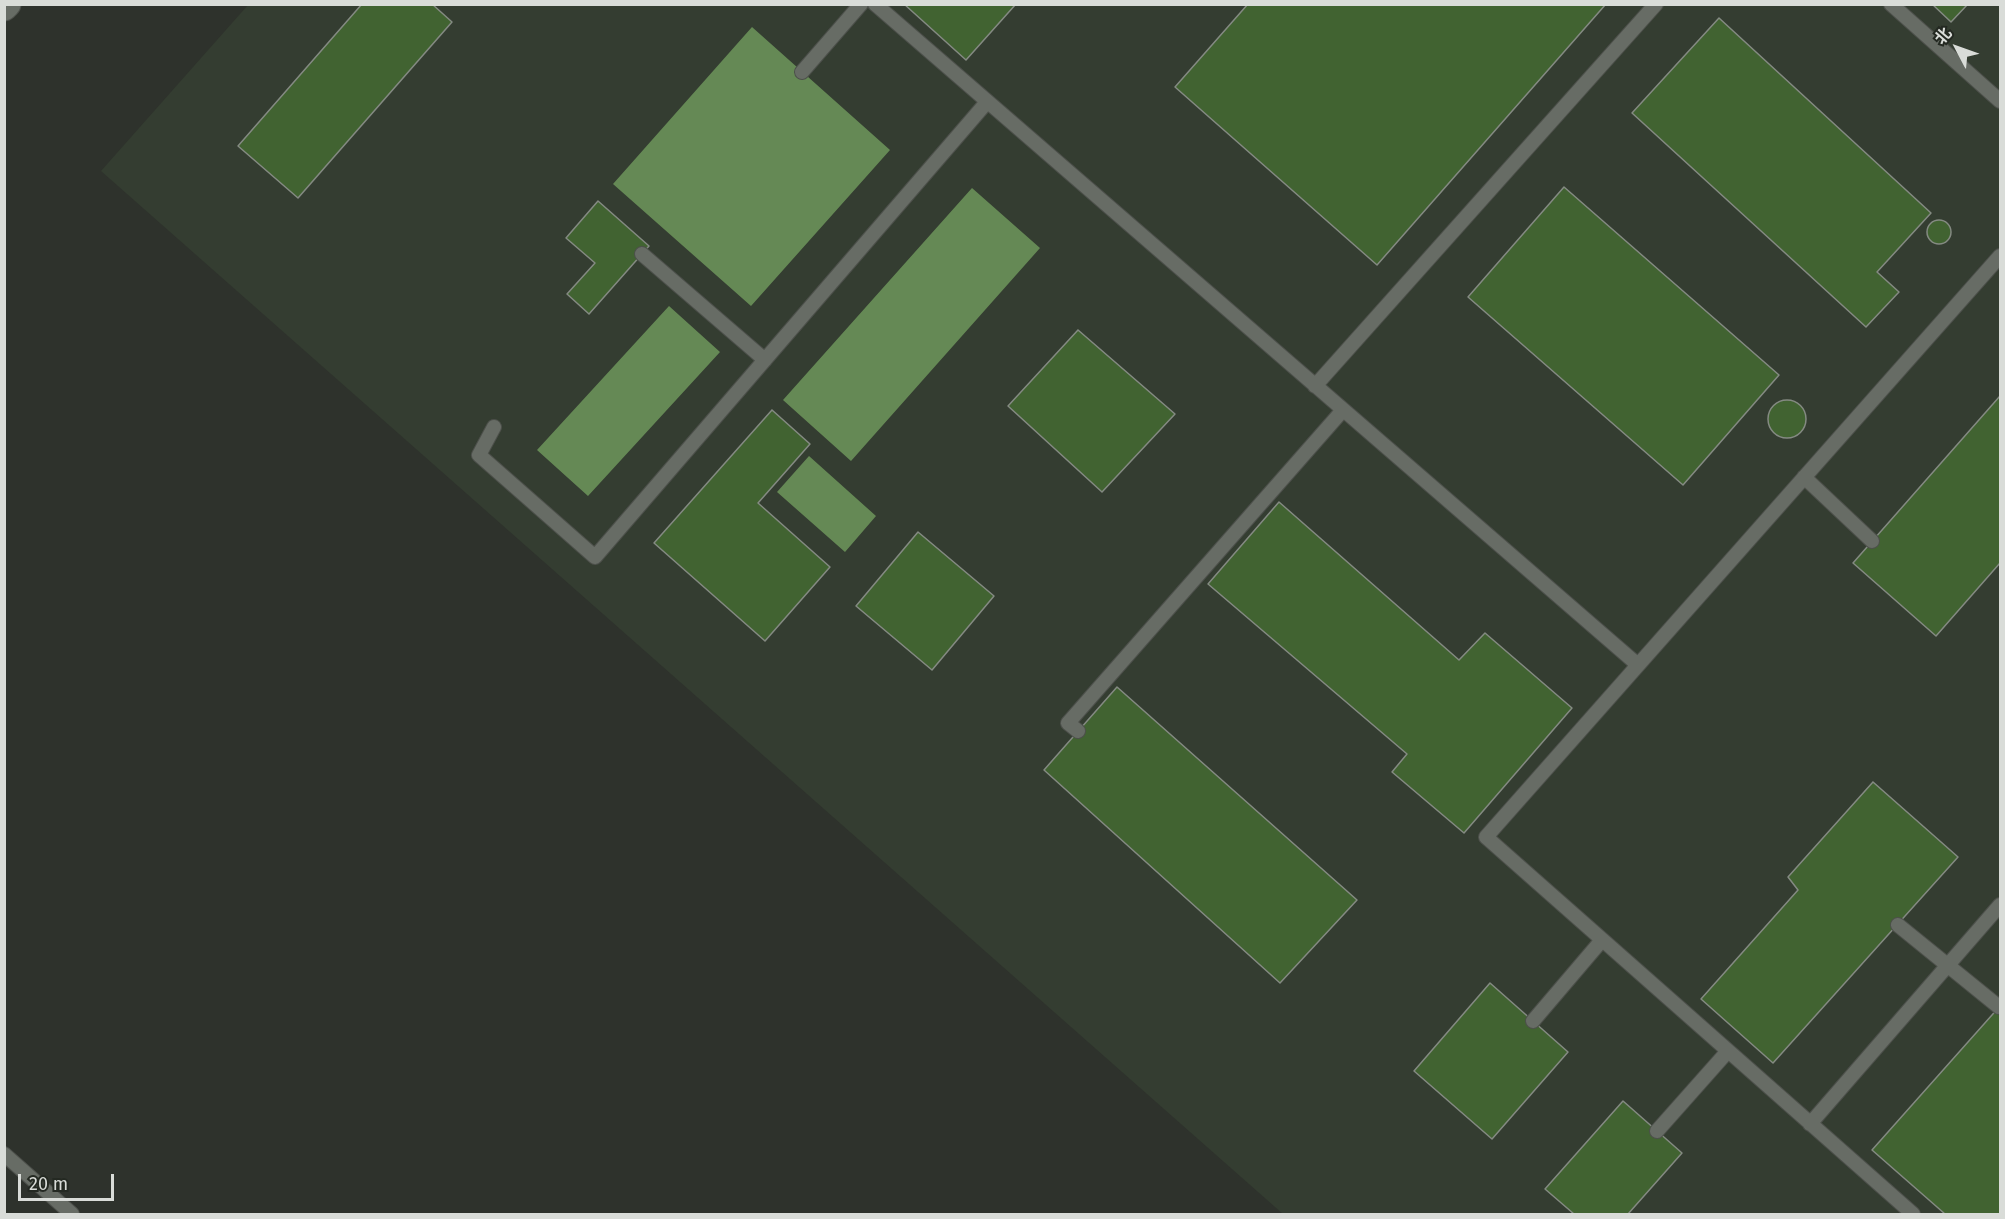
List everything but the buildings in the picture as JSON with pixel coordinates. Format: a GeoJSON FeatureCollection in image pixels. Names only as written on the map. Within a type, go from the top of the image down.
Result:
{"type":"FeatureCollection","features":[{"type":"Feature","properties":{"kind":"lane"},"geometry":{"type":"LineString","coordinates":[[802,72],[861,4]]}},
{"type":"Feature","properties":{"kind":"lane"},"geometry":{"type":"LineString","coordinates":[[875,4],[1638,665]]}},
{"type":"Feature","properties":{"kind":"lane"},"geometry":{"type":"LineString","coordinates":[[1315,386],[1656,4]]}},
{"type":"Feature","properties":{"kind":"lane"},"geometry":{"type":"LineString","coordinates":[[1891,4],[2001,101]]}},
{"type":"Feature","properties":{"kind":"lane"},"geometry":{"type":"LineString","coordinates":[[494,427],[479,455],[596,557],[987,102]]}},
{"type":"Feature","properties":{"kind":"lane"},"geometry":{"type":"LineString","coordinates":[[642,254],[765,360]]}},
{"type":"Feature","properties":{"kind":"lane"},"geometry":{"type":"LineString","coordinates":[[1913,1215],[1486,837],[2001,256]]}},
{"type":"Feature","properties":{"kind":"lane"},"geometry":{"type":"LineString","coordinates":[[1078,731],[1068,723],[1236,541],[1343,410]]}},
{"type":"Feature","properties":{"kind":"lane"},"geometry":{"type":"LineString","coordinates":[[1804,477],[1872,541]]}},
{"type":"Feature","properties":{"kind":"lane"},"geometry":{"type":"LineString","coordinates":[[1810,1124],[2001,905]]}},
{"type":"Feature","properties":{"kind":"lane"},"geometry":{"type":"LineString","coordinates":[[1898,925],[1999,1007]]}},
{"type":"Feature","properties":{"kind":"lane"},"geometry":{"type":"LineString","coordinates":[[1533,1021],[1602,940]]}},
{"type":"Feature","properties":{"kind":"lane"},"geometry":{"type":"LineString","coordinates":[[1657,1131],[1728,1051]]}},
{"type":"Feature","properties":{"kind":"lane"},"geometry":{"type":"LineString","coordinates":[[4,1154],[72,1215]]}},
{"type":"Feature","properties":{"kind":"shaded area"},"geometry":{"type":"Polygon","coordinates":[[[248,5],[2000,5],[2000,1214],[1283,1214],[101,171],[248,5]]]}},
{"type":"Feature","properties":{"kind":"shaded area"},"geometry":{"type":"Polygon","coordinates":[[[752,27],[890,150],[751,306],[613,184],[752,27]]]}},
{"type":"Feature","properties":{"kind":"shaded area"},"geometry":{"type":"Polygon","coordinates":[[[972,188],[1040,248],[851,461],[783,400],[972,188]]]}},
{"type":"Feature","properties":{"kind":"shaded area"},"geometry":{"type":"Polygon","coordinates":[[[669,306],[720,352],[588,496],[537,450],[669,306]]]}},
{"type":"Feature","properties":{"kind":"shaded area"},"geometry":{"type":"Polygon","coordinates":[[[809,456],[876,516],[845,552],[777,492],[809,456]]]}}]}
